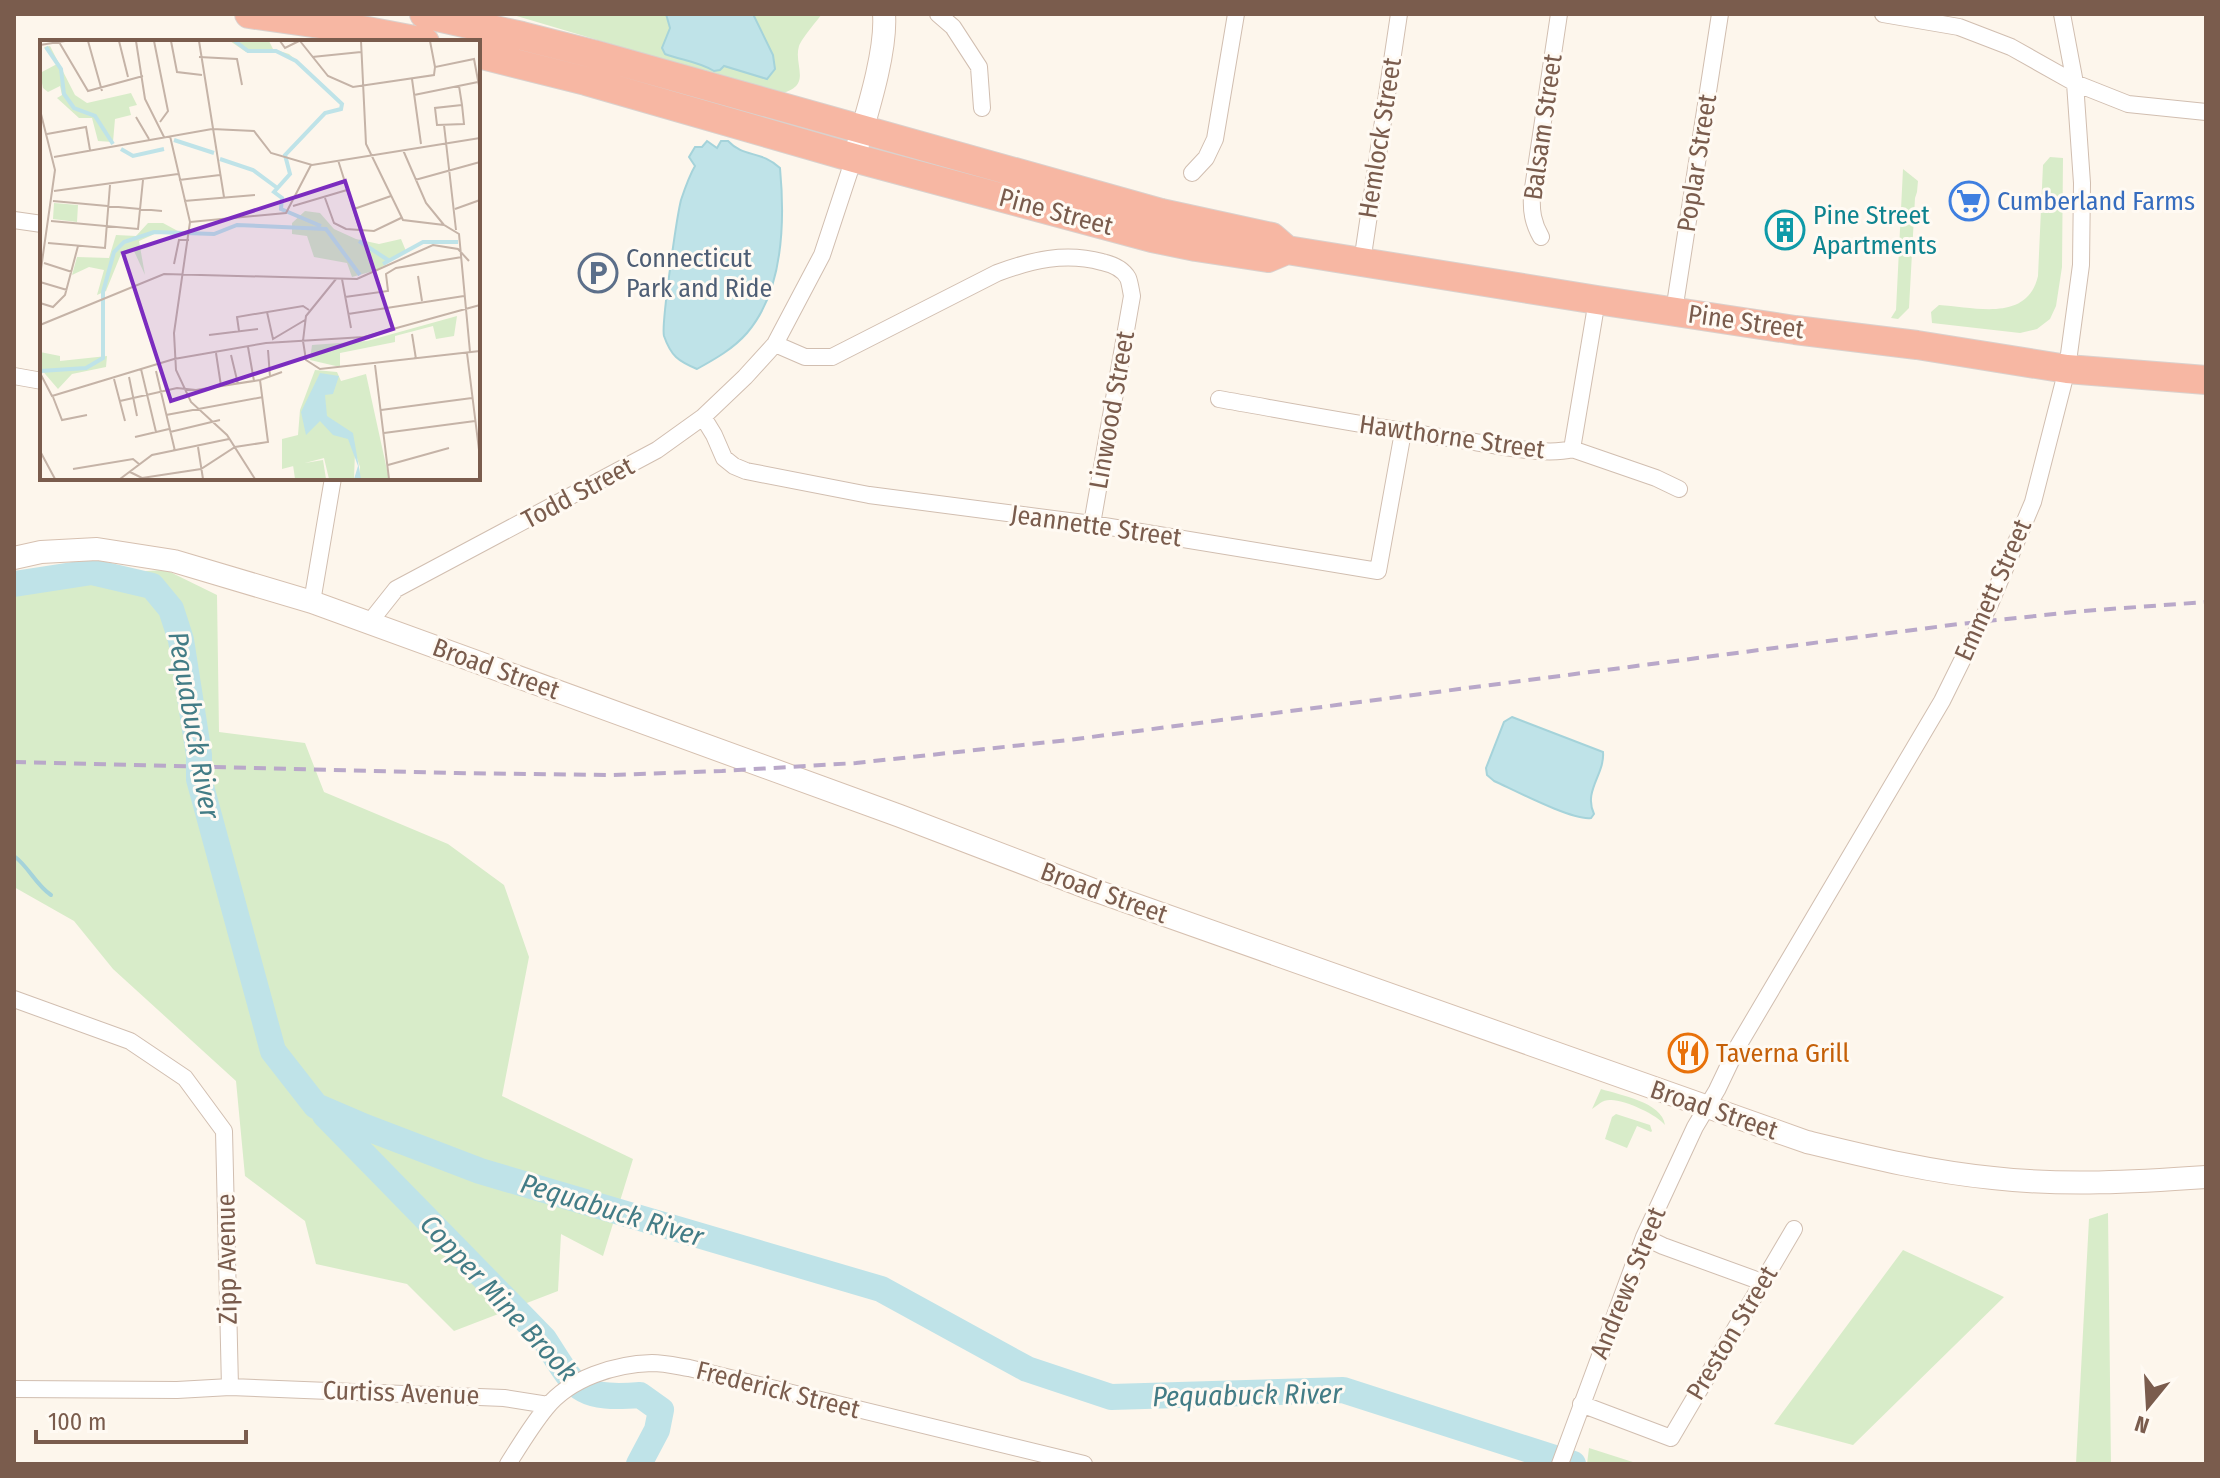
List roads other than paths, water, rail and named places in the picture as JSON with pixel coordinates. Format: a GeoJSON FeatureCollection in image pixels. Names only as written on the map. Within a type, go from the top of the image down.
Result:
{"type":"FeatureCollection","features":[{"type":"Feature","properties":{"kind":"highway"},"geometry":{"type":"LineString","coordinates":[[249,14],[414,40]]}},
{"type":"Feature","properties":{"kind":"highway","name":"Pine Street"},"geometry":{"type":"LineString","coordinates":[[424,14],[593,54],[1161,213],[1272,237],[1287,250],[1597,300],[2067,369],[2206,380]]}},
{"type":"Feature","properties":{"kind":"highway","name":"Pine Street"},"geometry":{"type":"LineString","coordinates":[[480,54],[586,81],[1102,225],[1196,247],[1268,258],[1287,250]]}},
{"type":"Feature","properties":{"kind":"main road"},"geometry":{"type":"LineString","coordinates":[[854,158],[877,70],[885,26],[884,14]]}},
{"type":"Feature","properties":{"kind":"main road","name":"Broad Street"},"geometry":{"type":"LineString","coordinates":[[14,558],[41,552],[97,549],[174,561],[312,602],[871,805],[1091,889],[1807,1142],[1912,1167],[1993,1179],[2145,1182],[2206,1177]]}},
{"type":"Feature","properties":{"kind":"street"},"geometry":{"type":"LineString","coordinates":[[938,14],[953,27],[979,67],[982,108]]}},
{"type":"Feature","properties":{"kind":"street"},"geometry":{"type":"LineString","coordinates":[[1192,173],[1206,158],[1215,139],[1236,14]]}},
{"type":"Feature","properties":{"kind":"street","name":"Hemlock Street"},"geometry":{"type":"LineString","coordinates":[[1362,262],[1399,14]]}},
{"type":"Feature","properties":{"kind":"street","name":"Balsam Street"},"geometry":{"type":"LineString","coordinates":[[1541,237],[1534,225],[1532,195],[1559,14]]}},
{"type":"Feature","properties":{"kind":"street","name":"Poplar Street"},"geometry":{"type":"LineString","coordinates":[[1674,311],[1720,14]]}},
{"type":"Feature","properties":{"kind":"street"},"geometry":{"type":"LineString","coordinates":[[1883,14],[1959,27],[2011,47],[2075,83],[2128,104],[2206,112]]}},
{"type":"Feature","properties":{"kind":"street","name":"Emmett Street"},"geometry":{"type":"LineString","coordinates":[[1706,1107],[1738,1046],[1942,701],[1986,613],[2033,502],[2067,369],[2081,265],[2082,183],[2075,83],[2062,14]]}},
{"type":"Feature","properties":{"kind":"street","name":"Todd Street"},"geometry":{"type":"LineString","coordinates":[[369,623],[396,589],[645,457],[703,417],[745,377],[775,344],[822,255],[854,158]]}},
{"type":"Feature","properties":{"kind":"street"},"geometry":{"type":"LineString","coordinates":[[14,220],[40,224]]}},
{"type":"Feature","properties":{"kind":"street","name":"Linwood Street"},"geometry":{"type":"LineString","coordinates":[[775,344],[805,357],[832,357],[997,273],[1025,262],[1086,257],[1113,265],[1127,277],[1132,296],[1092,524]]}},
{"type":"Feature","properties":{"kind":"street"},"geometry":{"type":"LineString","coordinates":[[1572,449],[1597,300]]}},
{"type":"Feature","properties":{"kind":"street"},"geometry":{"type":"LineString","coordinates":[[14,376],[40,381]]}},
{"type":"Feature","properties":{"kind":"street","name":"Hawthorne Street"},"geometry":{"type":"LineString","coordinates":[[1219,399],[1403,432],[1560,453],[1572,449],[1679,489]]}},
{"type":"Feature","properties":{"kind":"street","name":"Jeannette Street"},"geometry":{"type":"LineString","coordinates":[[703,417],[724,458],[746,471],[869,495],[1092,524],[1378,571],[1403,432]]}},
{"type":"Feature","properties":{"kind":"street"},"geometry":{"type":"LineString","coordinates":[[312,602],[333,480]]}},
{"type":"Feature","properties":{"kind":"street","name":"Zipp Avenue"},"geometry":{"type":"LineString","coordinates":[[14,999],[130,1041],[185,1078],[224,1131],[230,1387]]}},
{"type":"Feature","properties":{"kind":"street","name":"Andrews Street"},"geometry":{"type":"LineString","coordinates":[[1560,1464],[1644,1237],[1706,1107]]}},
{"type":"Feature","properties":{"kind":"street","name":"Preston Street"},"geometry":{"type":"LineString","coordinates":[[1581,1404],[1671,1438],[1794,1229]]}},
{"type":"Feature","properties":{"kind":"street"},"geometry":{"type":"LineString","coordinates":[[1644,1237],[1762,1282]]}},
{"type":"Feature","properties":{"kind":"street","name":"Frederick Street"},"geometry":{"type":"LineString","coordinates":[[508,1464],[548,1405],[567,1390],[591,1376],[628,1365],[654,1363],[689,1368],[1084,1464]]}},
{"type":"Feature","properties":{"kind":"street","name":"Curtiss Avenue"},"geometry":{"type":"LineString","coordinates":[[14,1389],[177,1390],[230,1387],[504,1398],[548,1405]]}},
{"type":"Feature","properties":{"kind":"water"},"geometry":{"type":"Polygon","coordinates":[[[666,14],[753,14],[773,55],[775,69],[767,79],[724,66],[714,71],[665,54],[662,48],[670,28],[666,14]]]}},
{"type":"Feature","properties":{"kind":"water"},"geometry":{"type":"Polygon","coordinates":[[[707,141],[717,148],[721,141],[728,141],[740,150],[773,162],[780,168],[782,233],[775,276],[759,316],[736,344],[697,369],[673,353],[664,336],[664,328],[679,210],[695,166],[689,157],[695,147],[702,147],[707,141]]]}},
{"type":"Feature","properties":{"kind":"water"},"geometry":{"type":"Polygon","coordinates":[[[1512,717],[1603,752],[1591,798],[1594,814],[1591,818],[1558,810],[1487,775],[1486,768],[1504,722],[1512,717]]]}},
{"type":"Feature","properties":{"kind":"waterway","name":"Pequabuck River"},"geometry":{"type":"LineString","coordinates":[[14,584],[92,572],[152,586],[171,609],[181,640],[199,755],[199,779],[273,1051],[316,1106],[480,1171],[881,1289],[1027,1369],[1111,1397],[1343,1390],[1573,1464]]}},
{"type":"Feature","properties":{"kind":"waterway"},"geometry":{"type":"LineString","coordinates":[[14,856],[51,895]]}},
{"type":"Feature","properties":{"kind":"waterway","name":"Copper Mine Brook"},"geometry":{"type":"LineString","coordinates":[[325,1115],[544,1339],[572,1380],[580,1387],[602,1395],[640,1395],[661,1410],[657,1430],[639,1464]]}},
{"type":"Feature","properties":{"kind":"railway"},"geometry":{"type":"LineString","coordinates":[[14,762],[611,775],[856,763],[1068,740],[1959,624],[2206,602]]}},
{"type":"Feature","properties":{"kind":"place","name":"Cumberland Farms"},"geometry":{"type":"Point","coordinates":[1969,201]}},
{"type":"Feature","properties":{"kind":"place","name":"Pine Street Apartments"},"geometry":{"type":"Point","coordinates":[1785,230]}},
{"type":"Feature","properties":{"kind":"place","name":"Connecticut Park and Ride"},"geometry":{"type":"Point","coordinates":[598,273]}},
{"type":"Feature","properties":{"kind":"place","name":"Taverna Grill"},"geometry":{"type":"Point","coordinates":[1688,1053]}}]}
